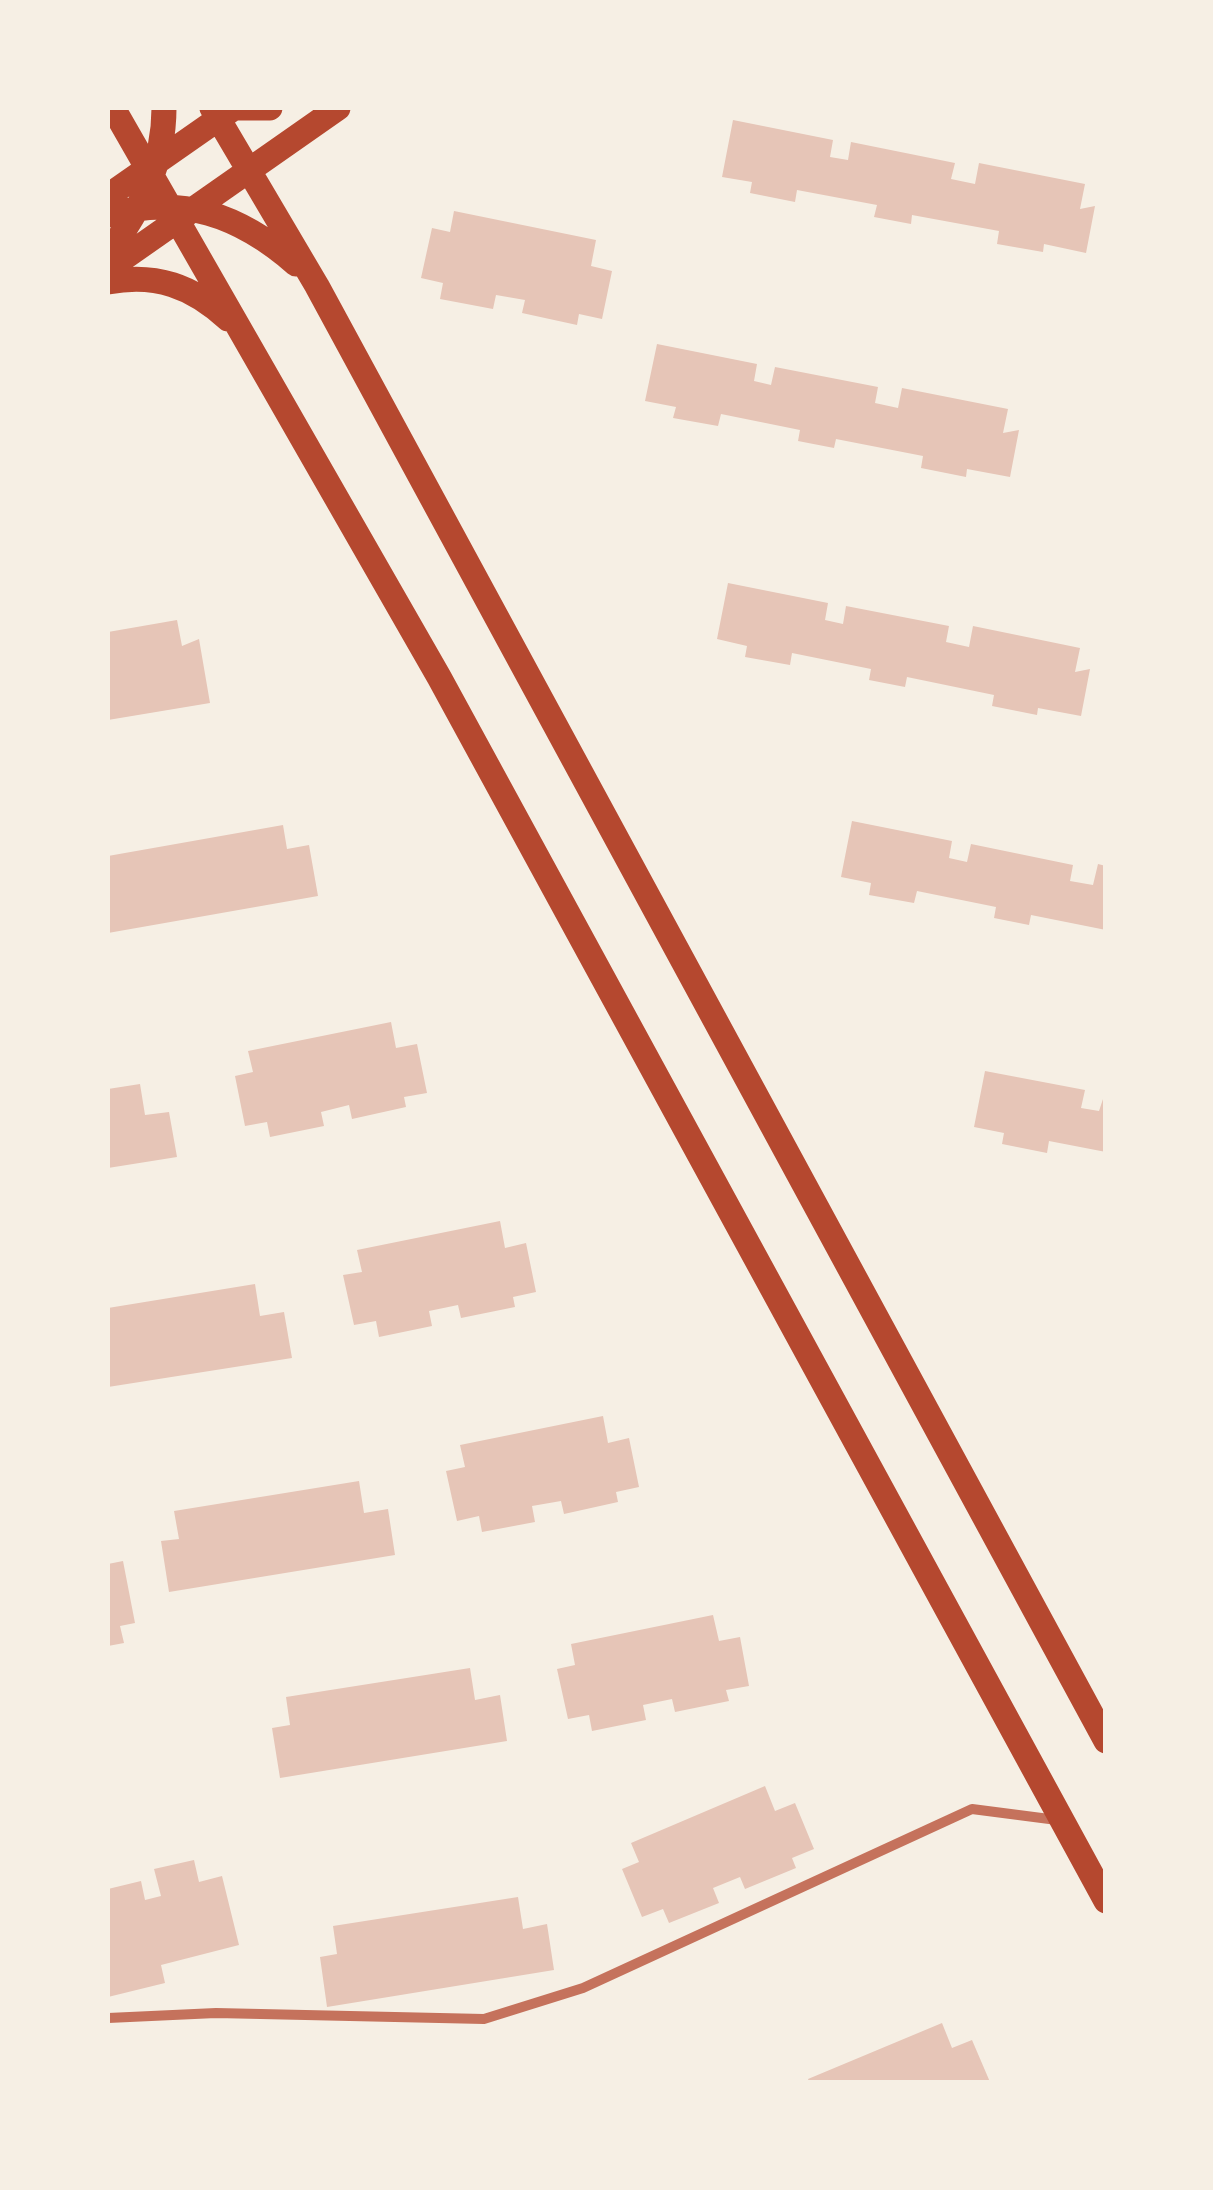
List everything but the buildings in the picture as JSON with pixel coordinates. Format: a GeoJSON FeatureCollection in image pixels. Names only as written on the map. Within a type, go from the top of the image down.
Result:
{"type":"FeatureCollection","features":[{"type":"Feature","properties":{"kind":"main road"},"geometry":{"type":"LineString","coordinates":[[114,108],[180,210],[245,336],[458,712],[1106,1901]]}},
{"type":"Feature","properties":{"kind":"main road"},"geometry":{"type":"LineString","coordinates":[[108,254],[137,209],[153,169],[164,108]]}},
{"type":"Feature","properties":{"kind":"main road"},"geometry":{"type":"LineString","coordinates":[[108,196],[153,169],[220,110],[270,108]]}},
{"type":"Feature","properties":{"kind":"main road"},"geometry":{"type":"LineString","coordinates":[[108,269],[180,210],[338,108]]}},
{"type":"Feature","properties":{"kind":"main road"},"geometry":{"type":"LineString","coordinates":[[220,110],[1106,1741]]}},
{"type":"Feature","properties":{"kind":"main road"},"geometry":{"type":"LineString","coordinates":[[108,215],[137,209],[180,210],[253,231],[298,266],[316,286]]}},
{"type":"Feature","properties":{"kind":"main road"},"geometry":{"type":"LineString","coordinates":[[108,282],[153,278],[192,290],[245,336]]}},
{"type":"Feature","properties":{"kind":"street"},"geometry":{"type":"LineString","coordinates":[[108,2018],[216,2013],[484,2019],[583,1988],[972,1809],[1061,1820]]}}]}
